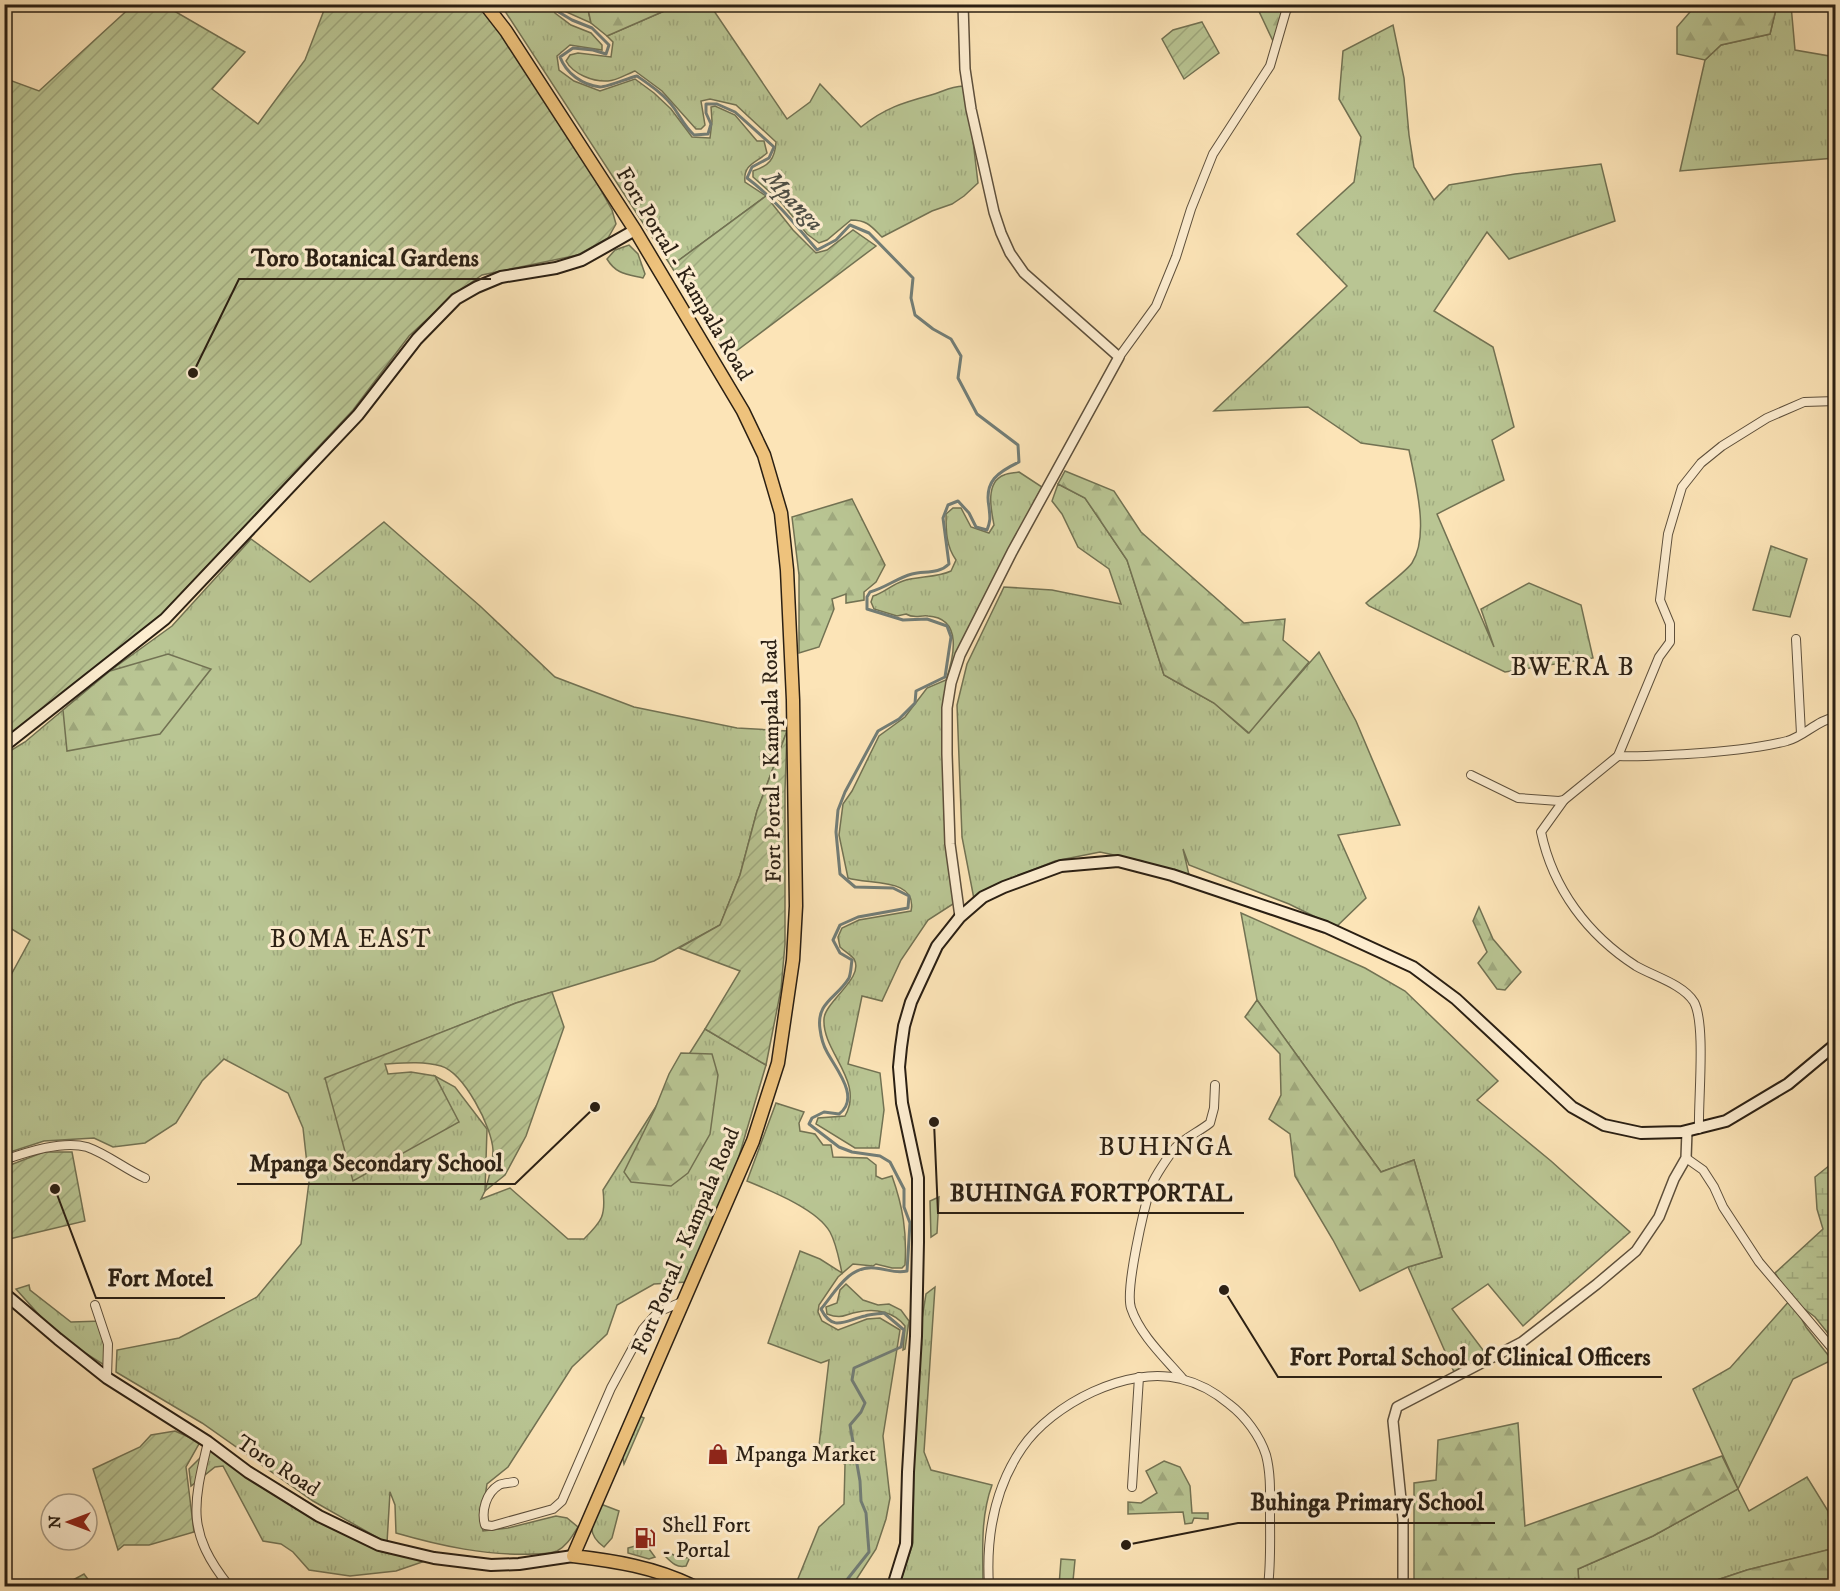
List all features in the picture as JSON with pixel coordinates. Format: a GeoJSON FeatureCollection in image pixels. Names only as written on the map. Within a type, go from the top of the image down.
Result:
{"type":"FeatureCollection","features":[{"type":"Feature","properties":{"kind":"highway","name":"Fort Portal - Kampala Road"},"geometry":{"type":"LineString","coordinates":[[485,4],[506,31],[635,230],[743,411],[764,455],[781,513],[788,582],[793,711],[796,906],[793,960],[778,1063],[753,1141],[573,1556]]}},
{"type":"Feature","properties":{"kind":"highway"},"geometry":{"type":"LineString","coordinates":[[573,1556],[632,1564],[670,1575],[693,1587]]}},
{"type":"Feature","properties":{"kind":"main road"},"geometry":{"type":"LineString","coordinates":[[4,746],[165,619],[358,415],[417,339],[456,299],[501,277],[556,268],[582,260],[635,230]]}},
{"type":"Feature","properties":{"kind":"main road"},"geometry":{"type":"LineString","coordinates":[[893,1587],[906,1544],[918,1242],[918,1178],[902,1103],[900,1047],[911,1002],[937,946],[960,917],[983,897],[1004,886],[1061,866],[1118,861],[1161,872],[1326,927],[1413,967],[1456,999],[1572,1107],[1604,1125],[1641,1133],[1682,1132],[1726,1121],[1788,1084],[1836,1044]]}},
{"type":"Feature","properties":{"kind":"main road","name":"Toro Road"},"geometry":{"type":"LineString","coordinates":[[4,1293],[107,1378],[208,1442],[248,1472],[319,1516],[379,1545],[434,1558],[491,1565],[519,1564],[573,1556]]}},
{"type":"Feature","properties":{"kind":"street"},"geometry":{"type":"LineString","coordinates":[[963,4],[965,69],[971,109],[994,212],[1010,253],[1024,273],[1119,357]]}},
{"type":"Feature","properties":{"kind":"street"},"geometry":{"type":"LineString","coordinates":[[960,917],[950,844],[947,708],[951,682],[960,655],[1007,562],[1119,357],[1156,306],[1176,257],[1212,154],[1270,66],[1286,11],[1291,4]]}},
{"type":"Feature","properties":{"kind":"street"},"geometry":{"type":"LineString","coordinates":[[1699,1129],[1700,1030],[1693,1000],[1667,980],[1638,966],[1601,939],[1582,919],[1560,886],[1548,862],[1541,832],[1564,800],[1618,756],[1659,657],[1670,642],[1670,624],[1660,600],[1668,534],[1682,487],[1701,463],[1722,446],[1767,418],[1804,402],[1836,401]]}},
{"type":"Feature","properties":{"kind":"street"},"geometry":{"type":"LineString","coordinates":[[1796,639],[1802,734]]}},
{"type":"Feature","properties":{"kind":"street"},"geometry":{"type":"LineString","coordinates":[[1618,756],[1639,757],[1720,752],[1789,740],[1824,719],[1836,717]]}},
{"type":"Feature","properties":{"kind":"street"},"geometry":{"type":"LineString","coordinates":[[1471,775],[1518,798],[1564,800]]}},
{"type":"Feature","properties":{"kind":"street"},"geometry":{"type":"LineString","coordinates":[[1183,1379],[1144,1333],[1131,1309],[1131,1280],[1143,1216],[1152,1183],[1176,1147],[1210,1123],[1214,1108],[1215,1085]]}},
{"type":"Feature","properties":{"kind":"street"},"geometry":{"type":"LineString","coordinates":[[1403,1587],[1403,1519],[1394,1421],[1397,1407],[1522,1342],[1636,1251],[1659,1217],[1674,1179],[1686,1158],[1682,1132]]}},
{"type":"Feature","properties":{"kind":"street"},"geometry":{"type":"LineString","coordinates":[[4,1160],[32,1151],[55,1147],[86,1147],[145,1178]]}},
{"type":"Feature","properties":{"kind":"street"},"geometry":{"type":"LineString","coordinates":[[1686,1158],[1703,1170],[1723,1207],[1760,1262],[1836,1353]]}},
{"type":"Feature","properties":{"kind":"street"},"geometry":{"type":"LineString","coordinates":[[514,1482],[500,1485],[489,1494],[483,1511],[485,1525],[492,1526],[553,1509],[562,1501],[610,1388],[643,1329],[658,1312],[684,1301]]}},
{"type":"Feature","properties":{"kind":"street"},"geometry":{"type":"LineString","coordinates":[[95,1305],[108,1344],[107,1378]]}},
{"type":"Feature","properties":{"kind":"street"},"geometry":{"type":"LineString","coordinates":[[1132,1487],[1140,1377]]}},
{"type":"Feature","properties":{"kind":"street"},"geometry":{"type":"LineString","coordinates":[[989,1587],[988,1557],[992,1518],[1004,1484],[1022,1448],[1038,1429],[1065,1407],[1101,1389],[1140,1377],[1183,1379],[1221,1397],[1236,1409],[1254,1431],[1263,1447],[1269,1477],[1268,1587]]}},
{"type":"Feature","properties":{"kind":"street"},"geometry":{"type":"LineString","coordinates":[[208,1442],[198,1488],[196,1510],[198,1529],[206,1552],[229,1587]]}},
{"type":"Feature","properties":{"kind":"green space"},"geometry":{"type":"Polygon","coordinates":[[[587,4],[678,5],[607,36],[591,23],[587,4]]]}},
{"type":"Feature","properties":{"kind":"green space"},"geometry":{"type":"Polygon","coordinates":[[[1690,4],[1777,5],[1770,34],[1721,45],[1705,60],[1677,54],[1677,27],[1690,12],[1690,4]]]}},
{"type":"Feature","properties":{"kind":"green space"},"geometry":{"type":"Polygon","coordinates":[[[133,5],[164,5],[245,52],[212,89],[258,124],[305,60],[326,5],[478,5],[493,21],[570,135],[612,210],[616,224],[608,238],[578,255],[482,275],[452,296],[409,336],[353,410],[162,614],[5,738],[4,78],[39,91],[133,5]]]}},
{"type":"Feature","properties":{"kind":"green space"},"geometry":{"type":"Polygon","coordinates":[[[501,5],[553,5],[555,13],[571,25],[591,33],[602,45],[602,50],[570,45],[557,56],[559,70],[574,81],[600,91],[635,79],[671,109],[692,137],[710,138],[711,107],[715,106],[735,115],[757,141],[764,141],[767,153],[751,164],[746,171],[745,182],[766,196],[671,266],[501,5]]]}},
{"type":"Feature","properties":{"kind":"green space"},"geometry":{"type":"Polygon","coordinates":[[[561,5],[587,5],[591,23],[562,10],[561,5]]]}},
{"type":"Feature","properties":{"kind":"green space"},"geometry":{"type":"Polygon","coordinates":[[[678,5],[710,5],[787,119],[810,102],[820,84],[861,127],[894,107],[950,88],[964,86],[978,183],[952,204],[932,211],[882,237],[865,222],[851,220],[827,240],[819,243],[807,234],[780,201],[753,177],[753,171],[770,161],[776,142],[736,105],[710,99],[701,101],[705,125],[701,129],[696,129],[662,91],[635,71],[618,79],[602,81],[578,73],[566,61],[570,55],[578,53],[611,57],[613,42],[607,36],[678,5]]]}},
{"type":"Feature","properties":{"kind":"green space"},"geometry":{"type":"Polygon","coordinates":[[[1256,5],[1285,5],[1273,41],[1256,5]]]}},
{"type":"Feature","properties":{"kind":"green space"},"geometry":{"type":"Polygon","coordinates":[[[1777,5],[1791,5],[1795,50],[1835,57],[1835,158],[1680,171],[1705,60],[1721,45],[1770,34],[1777,5]]]}},
{"type":"Feature","properties":{"kind":"green space"},"geometry":{"type":"Polygon","coordinates":[[[1202,22],[1219,53],[1184,79],[1162,39],[1173,30],[1202,22]]]}},
{"type":"Feature","properties":{"kind":"green space"},"geometry":{"type":"Polygon","coordinates":[[[1393,25],[1404,78],[1414,167],[1434,200],[1449,185],[1515,174],[1601,164],[1615,221],[1509,259],[1487,232],[1434,311],[1493,347],[1514,427],[1492,440],[1504,480],[1437,514],[1494,647],[1481,609],[1529,583],[1581,605],[1593,658],[1505,672],[1369,606],[1366,603],[1409,567],[1417,551],[1420,538],[1420,508],[1409,450],[1361,443],[1308,407],[1214,411],[1347,286],[1297,234],[1354,182],[1361,137],[1339,99],[1343,51],[1393,25]]]}},
{"type":"Feature","properties":{"kind":"green space"},"geometry":{"type":"Polygon","coordinates":[[[766,196],[793,230],[816,253],[827,250],[853,230],[876,246],[727,358],[671,266],[766,196]]]}},
{"type":"Feature","properties":{"kind":"green space"},"geometry":{"type":"Polygon","coordinates":[[[629,245],[638,254],[645,274],[643,278],[618,271],[607,259],[615,250],[629,245]]]}},
{"type":"Feature","properties":{"kind":"green space"},"geometry":{"type":"Polygon","coordinates":[[[1065,471],[1114,491],[1141,532],[1244,623],[1285,619],[1283,640],[1309,662],[1249,733],[1214,703],[1164,675],[1127,560],[1085,498],[1058,484],[1065,471]]]}},
{"type":"Feature","properties":{"kind":"green space"},"geometry":{"type":"Polygon","coordinates":[[[1019,472],[1042,487],[1006,556],[960,657],[949,709],[952,819],[957,871],[953,904],[928,920],[901,960],[882,1001],[862,996],[848,1064],[880,1073],[884,1110],[879,1148],[855,1148],[816,1124],[818,1118],[845,1116],[850,1103],[847,1079],[829,1043],[824,1019],[826,1012],[850,982],[856,966],[854,959],[840,947],[838,937],[842,928],[859,920],[911,911],[911,900],[907,892],[899,887],[848,878],[839,835],[843,804],[852,791],[879,736],[905,717],[927,688],[946,680],[953,650],[951,631],[947,624],[939,618],[906,614],[897,616],[874,609],[871,602],[873,596],[903,581],[951,571],[956,560],[948,544],[946,514],[953,508],[961,508],[971,527],[989,533],[994,525],[991,497],[994,484],[1004,475],[1019,472]]]}},
{"type":"Feature","properties":{"kind":"green space"},"geometry":{"type":"Polygon","coordinates":[[[1058,484],[1085,498],[1127,560],[1164,675],[1214,703],[1248,733],[1319,652],[1356,721],[1400,825],[1338,835],[1366,898],[1336,927],[1289,904],[1189,865],[1183,849],[1190,879],[1142,861],[1100,852],[1055,861],[995,885],[974,899],[962,837],[957,705],[967,664],[1004,587],[1052,590],[1121,604],[1109,569],[1078,547],[1062,514],[1052,501],[1058,484]]]}},
{"type":"Feature","properties":{"kind":"green space"},"geometry":{"type":"Polygon","coordinates":[[[852,499],[885,565],[876,582],[864,592],[864,600],[846,603],[846,594],[832,599],[834,609],[819,647],[799,653],[799,575],[792,517],[852,499]]]}},
{"type":"Feature","properties":{"kind":"green space"},"geometry":{"type":"Polygon","coordinates":[[[384,522],[480,606],[555,677],[634,707],[737,728],[787,731],[757,811],[740,875],[720,925],[654,961],[516,1003],[325,1079],[458,1122],[435,1076],[455,1087],[487,1129],[485,1191],[481,1199],[510,1188],[568,1239],[584,1239],[601,1218],[604,1206],[603,1190],[705,1029],[766,1065],[737,1163],[687,1282],[654,1284],[617,1305],[607,1334],[572,1367],[508,1467],[487,1484],[481,1522],[483,1531],[508,1528],[556,1516],[567,1518],[578,1527],[564,1546],[548,1553],[482,1552],[396,1533],[395,1505],[390,1492],[387,1543],[313,1501],[202,1423],[116,1372],[117,1350],[179,1338],[257,1297],[301,1244],[309,1182],[303,1128],[288,1093],[224,1059],[202,1081],[176,1123],[145,1143],[113,1147],[94,1138],[44,1141],[4,1154],[5,986],[30,940],[5,925],[5,754],[25,742],[107,673],[172,626],[251,539],[310,582],[384,522]]]}},
{"type":"Feature","properties":{"kind":"green space"},"geometry":{"type":"Polygon","coordinates":[[[1771,546],[1807,559],[1790,617],[1753,610],[1771,546]]]}},
{"type":"Feature","properties":{"kind":"green space"},"geometry":{"type":"Polygon","coordinates":[[[168,654],[211,669],[160,734],[67,751],[63,710],[110,671],[168,654]]]}},
{"type":"Feature","properties":{"kind":"green space"},"geometry":{"type":"Polygon","coordinates":[[[787,731],[785,944],[781,989],[766,1065],[705,1029],[740,971],[679,948],[720,925],[740,875],[757,811],[787,731]]]}},
{"type":"Feature","properties":{"kind":"green space"},"geometry":{"type":"Polygon","coordinates":[[[1479,907],[1493,939],[1521,972],[1505,990],[1497,989],[1478,963],[1487,952],[1473,921],[1479,907]]]}},
{"type":"Feature","properties":{"kind":"green space"},"geometry":{"type":"Polygon","coordinates":[[[1241,913],[1365,968],[1405,991],[1498,1081],[1477,1100],[1551,1161],[1630,1232],[1523,1326],[1488,1284],[1452,1309],[1486,1354],[1454,1372],[1408,1267],[1442,1257],[1414,1160],[1381,1172],[1257,1000],[1241,913]]]}},
{"type":"Feature","properties":{"kind":"green space"},"geometry":{"type":"Polygon","coordinates":[[[552,992],[564,1027],[526,1136],[505,1175],[485,1191],[492,1160],[491,1140],[482,1115],[459,1079],[441,1066],[406,1063],[385,1064],[388,1074],[411,1072],[435,1076],[459,1122],[353,1181],[325,1078],[516,1003],[552,992]]]}},
{"type":"Feature","properties":{"kind":"green space"},"geometry":{"type":"Polygon","coordinates":[[[1257,1000],[1381,1172],[1414,1160],[1442,1257],[1408,1267],[1360,1291],[1295,1176],[1290,1134],[1269,1119],[1281,1095],[1280,1054],[1245,1017],[1257,1000]]]}},
{"type":"Feature","properties":{"kind":"green space"},"geometry":{"type":"Polygon","coordinates":[[[681,1053],[712,1054],[718,1075],[710,1134],[688,1173],[671,1186],[631,1182],[624,1172],[681,1053]]]}},
{"type":"Feature","properties":{"kind":"green space"},"geometry":{"type":"Polygon","coordinates":[[[776,1103],[804,1112],[799,1123],[800,1131],[815,1134],[823,1145],[831,1145],[833,1157],[867,1158],[876,1165],[876,1176],[882,1179],[892,1176],[903,1220],[905,1265],[902,1268],[892,1268],[876,1264],[873,1266],[853,1264],[838,1277],[819,1305],[818,1312],[822,1321],[838,1330],[867,1319],[880,1318],[900,1330],[883,1436],[890,1498],[876,1549],[852,1586],[795,1586],[819,1527],[844,1504],[845,1464],[818,1454],[829,1360],[821,1363],[768,1343],[800,1251],[820,1259],[842,1273],[838,1252],[824,1224],[804,1208],[747,1181],[776,1103]]]}},
{"type":"Feature","properties":{"kind":"green space"},"geometry":{"type":"Polygon","coordinates":[[[44,1152],[72,1152],[85,1221],[5,1240],[5,1167],[44,1152]]]}},
{"type":"Feature","properties":{"kind":"green space"},"geometry":{"type":"Polygon","coordinates":[[[1835,1161],[1835,1342],[1815,1317],[1791,1299],[1775,1273],[1823,1229],[1817,1209],[1815,1177],[1835,1161]]]}},
{"type":"Feature","properties":{"kind":"green space"},"geometry":{"type":"Polygon","coordinates":[[[939,1197],[937,1233],[931,1237],[930,1201],[939,1197]]]}},
{"type":"Feature","properties":{"kind":"green space"},"geometry":{"type":"Polygon","coordinates":[[[846,1284],[863,1300],[878,1305],[889,1304],[901,1310],[909,1321],[905,1349],[903,1350],[905,1326],[890,1314],[871,1311],[840,1317],[827,1314],[826,1307],[837,1303],[840,1290],[846,1284]]]}},
{"type":"Feature","properties":{"kind":"green space"},"geometry":{"type":"Polygon","coordinates":[[[29,1285],[30,1290],[71,1322],[102,1321],[109,1368],[58,1336],[16,1289],[29,1285]]]}},
{"type":"Feature","properties":{"kind":"green space"},"geometry":{"type":"Polygon","coordinates":[[[935,1287],[924,1452],[931,1470],[992,1485],[984,1522],[983,1586],[899,1586],[913,1543],[914,1447],[920,1332],[926,1294],[935,1287]]]}},
{"type":"Feature","properties":{"kind":"green space"},"geometry":{"type":"Polygon","coordinates":[[[1791,1299],[1806,1327],[1832,1360],[1793,1379],[1738,1489],[1693,1389],[1730,1368],[1791,1299]]]}},
{"type":"Feature","properties":{"kind":"green space"},"geometry":{"type":"Polygon","coordinates":[[[637,1415],[644,1418],[624,1464],[621,1449],[637,1415]]]}},
{"type":"Feature","properties":{"kind":"green space"},"geometry":{"type":"Polygon","coordinates":[[[1518,1423],[1525,1526],[1722,1456],[1738,1489],[1653,1536],[1578,1569],[1579,1586],[1414,1586],[1414,1483],[1436,1480],[1438,1440],[1518,1423]]]}},
{"type":"Feature","properties":{"kind":"green space"},"geometry":{"type":"Polygon","coordinates":[[[175,1431],[200,1442],[186,1467],[194,1532],[149,1545],[124,1545],[118,1550],[93,1469],[140,1447],[151,1435],[175,1431]]]}},
{"type":"Feature","properties":{"kind":"green space"},"geometry":{"type":"Polygon","coordinates":[[[213,1445],[309,1508],[380,1544],[428,1560],[396,1571],[350,1576],[309,1570],[293,1552],[281,1544],[263,1541],[223,1466],[215,1467],[191,1486],[189,1469],[213,1445]]]}},
{"type":"Feature","properties":{"kind":"green space"},"geometry":{"type":"Polygon","coordinates":[[[1164,1461],[1180,1467],[1190,1486],[1192,1513],[1208,1513],[1208,1519],[1194,1518],[1192,1523],[1185,1524],[1183,1512],[1128,1514],[1128,1502],[1141,1503],[1157,1493],[1146,1471],[1164,1461]]]}},
{"type":"Feature","properties":{"kind":"green space"},"geometry":{"type":"Polygon","coordinates":[[[1807,1477],[1828,1511],[1832,1549],[1747,1570],[1699,1586],[1579,1586],[1578,1569],[1653,1536],[1738,1489],[1749,1511],[1807,1477]]]}},
{"type":"Feature","properties":{"kind":"green space"},"geometry":{"type":"Polygon","coordinates":[[[598,1503],[619,1511],[612,1538],[604,1547],[592,1532],[593,1516],[598,1503]]]}},
{"type":"Feature","properties":{"kind":"green space"},"geometry":{"type":"Polygon","coordinates":[[[635,1546],[649,1549],[655,1557],[649,1559],[628,1553],[628,1548],[635,1546]]]}},
{"type":"Feature","properties":{"kind":"green space"},"geometry":{"type":"Polygon","coordinates":[[[1835,1548],[1835,1586],[1699,1586],[1747,1570],[1835,1548]]]}},
{"type":"Feature","properties":{"kind":"green space"},"geometry":{"type":"Polygon","coordinates":[[[670,1553],[681,1559],[690,1557],[686,1566],[677,1566],[673,1563],[666,1557],[670,1553]]]}},
{"type":"Feature","properties":{"kind":"green space"},"geometry":{"type":"Polygon","coordinates":[[[1061,1559],[1075,1560],[1073,1581],[1192,1581],[1192,1586],[1059,1586],[1061,1559]]]}},
{"type":"Feature","properties":{"kind":"green space"},"geometry":{"type":"Polygon","coordinates":[[[84,1574],[93,1586],[62,1586],[84,1574]]]}},
{"type":"Feature","properties":{"kind":"waterway","name":"Mpanga"},"geometry":{"type":"LineString","coordinates":[[556,4],[557,11],[592,28],[609,45],[606,54],[573,48],[560,57],[566,68],[576,77],[587,84],[600,87],[637,76],[666,99],[694,135],[708,134],[711,124],[706,113],[706,104],[717,104],[735,112],[774,147],[769,158],[752,167],[747,178],[775,203],[817,250],[836,240],[850,225],[869,233],[913,278],[911,298],[915,315],[951,339],[961,356],[958,378],[977,414],[1018,445],[1019,462],[999,474],[991,484],[988,498],[990,518],[987,530],[976,527],[969,513],[958,501],[948,505],[943,518],[949,564],[936,571],[907,576],[870,592],[867,597],[867,609],[903,620],[927,619],[947,626],[951,637],[945,677],[916,691],[915,703],[899,719],[878,731],[845,792],[838,810],[836,832],[840,874],[855,887],[893,888],[909,896],[908,908],[858,917],[840,925],[833,940],[840,953],[852,960],[851,972],[844,985],[824,1006],[821,1012],[820,1029],[822,1041],[845,1083],[848,1100],[839,1114],[824,1112],[812,1118],[809,1124],[839,1147],[852,1152],[880,1156],[890,1162],[904,1189],[904,1207],[910,1223],[907,1271],[895,1272],[875,1268],[858,1271],[850,1275],[838,1287],[821,1309],[830,1321],[835,1323],[884,1313],[904,1330],[901,1347],[854,1368],[852,1380],[865,1403],[850,1425],[860,1481],[861,1501],[866,1513],[869,1552],[842,1586]]}},
{"type":"Feature","properties":{"kind":"place","name":"Toro Botanical Gardens"},"geometry":{"type":"Point","coordinates":[193,373]}},
{"type":"Feature","properties":{"kind":"place","name":"Mpanga Secondary School"},"geometry":{"type":"Point","coordinates":[595,1107]}},
{"type":"Feature","properties":{"kind":"place","name":"BUHINGA FORTPORTAL"},"geometry":{"type":"Point","coordinates":[934,1122]}},
{"type":"Feature","properties":{"kind":"place","name":"Fort Motel"},"geometry":{"type":"Point","coordinates":[55,1189]}},
{"type":"Feature","properties":{"kind":"place","name":"Fort Portal School of Clinical Officers"},"geometry":{"type":"Point","coordinates":[1224,1290]}},
{"type":"Feature","properties":{"kind":"place","name":"Mpanga Market"},"geometry":{"type":"Point","coordinates":[718,1454]}},
{"type":"Feature","properties":{"kind":"place","name":"Shell Fort - Portal"},"geometry":{"type":"Point","coordinates":[645,1538]}},
{"type":"Feature","properties":{"kind":"place","name":"Buhinga Primary School"},"geometry":{"type":"Point","coordinates":[1126,1545]}},
{"type":"Feature","properties":{"kind":"district","name":"BWERA B"},"geometry":{"type":"Point","coordinates":[1573,667]}},
{"type":"Feature","properties":{"kind":"district","name":"BOMA EAST"},"geometry":{"type":"Point","coordinates":[351,939]}},
{"type":"Feature","properties":{"kind":"district","name":"BUHINGA"},"geometry":{"type":"Point","coordinates":[1166,1147]}}]}
